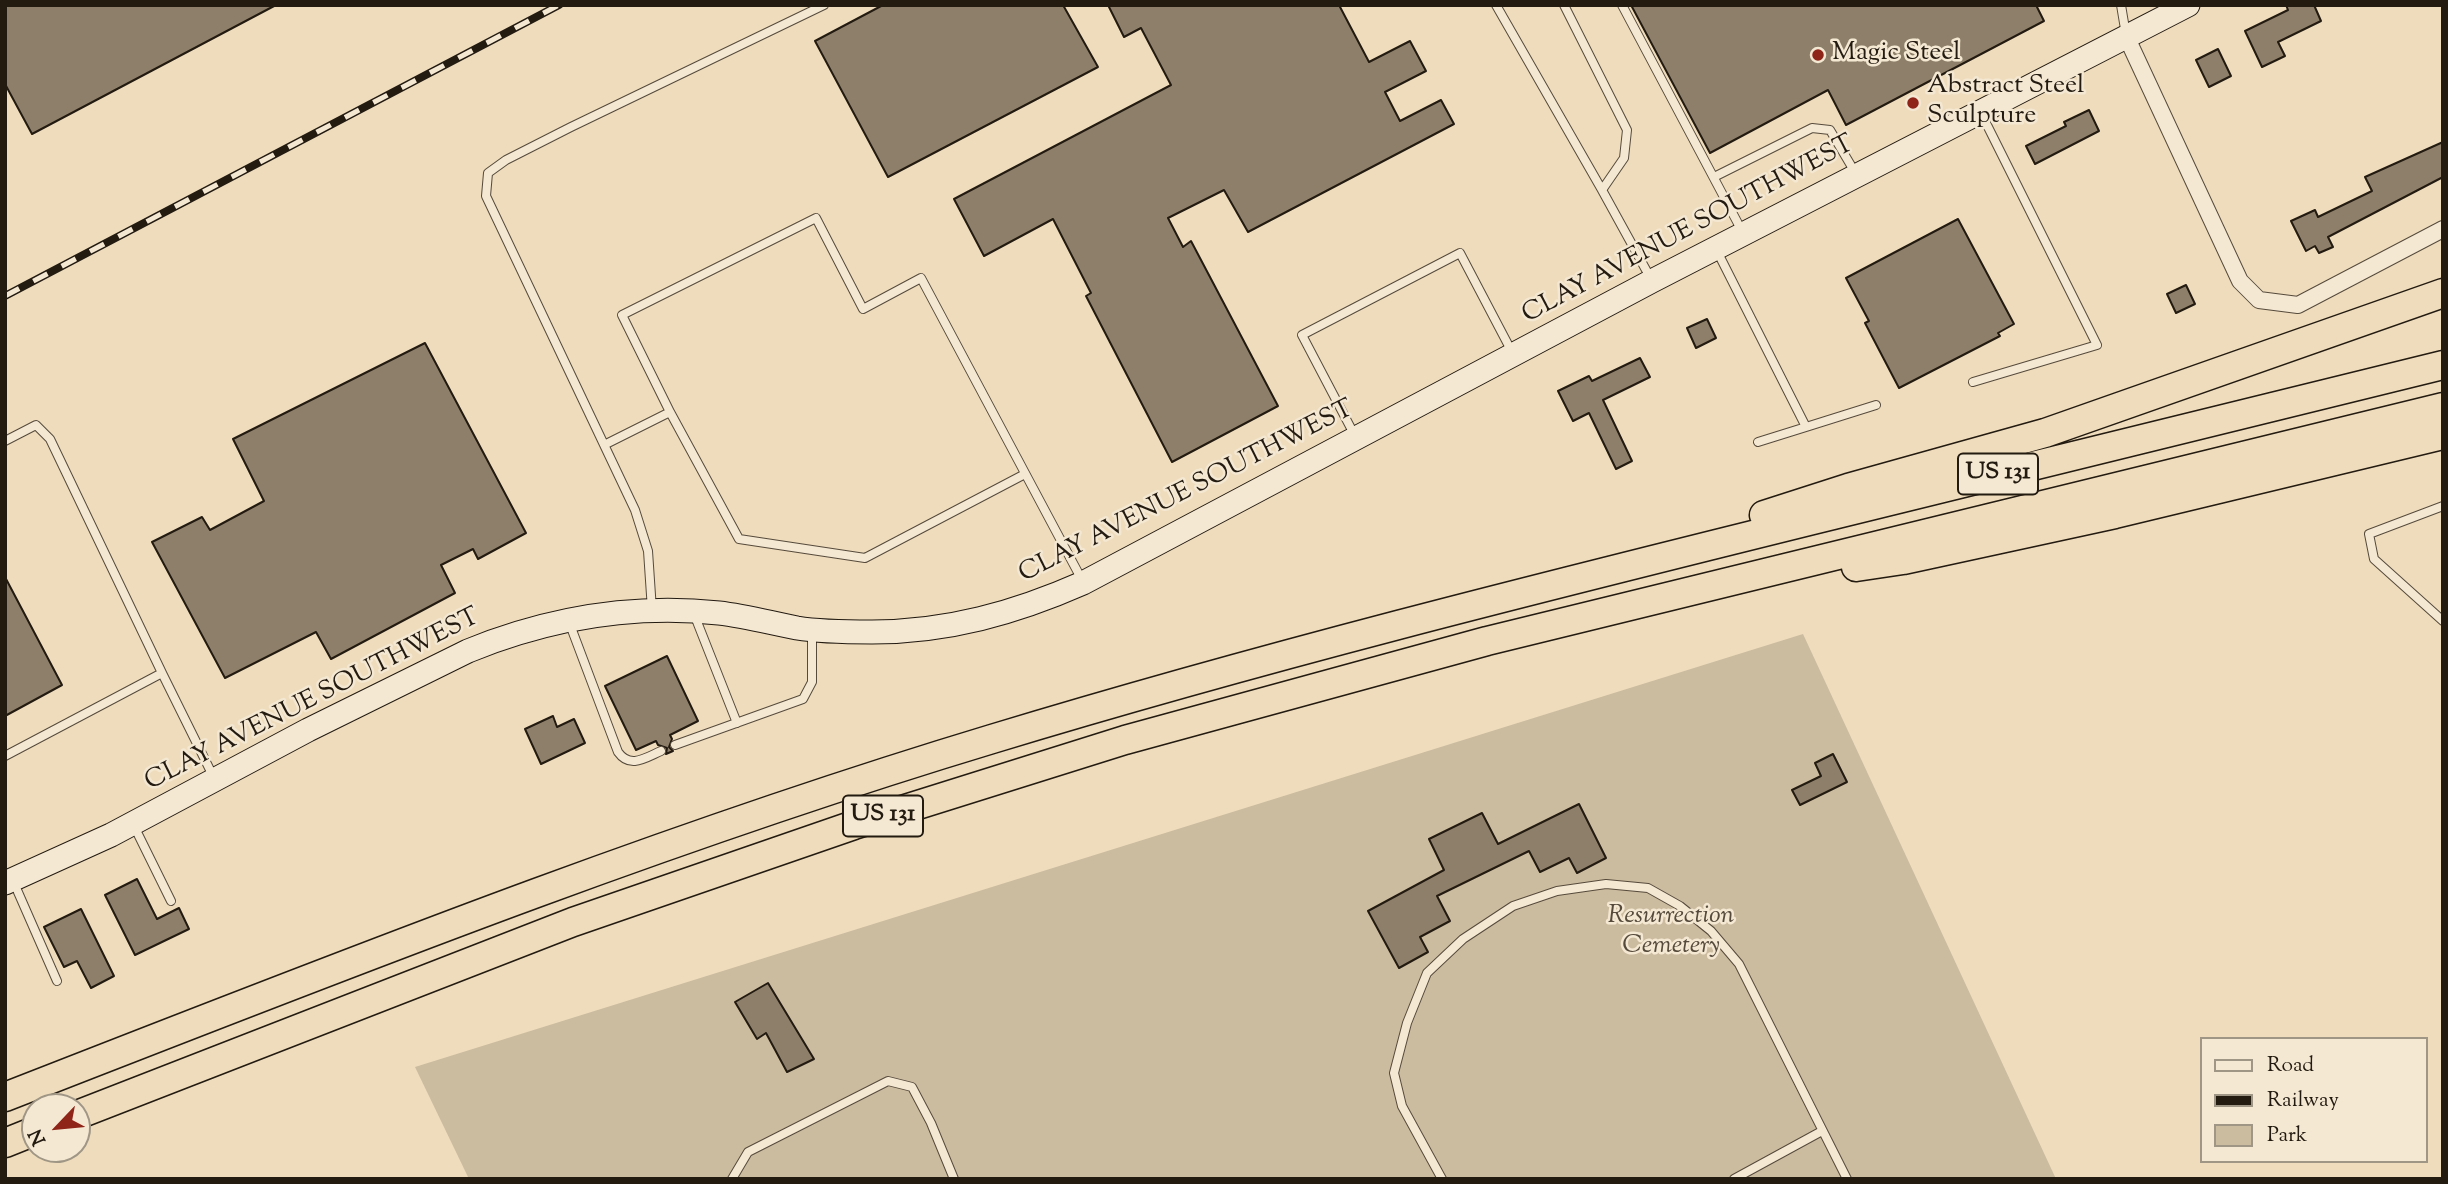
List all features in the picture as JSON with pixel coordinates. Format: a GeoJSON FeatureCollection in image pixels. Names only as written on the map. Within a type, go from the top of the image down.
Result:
{"type":"FeatureCollection","features":[{"type":"Feature","properties":{"kind":"highway"},"geometry":{"type":"LineString","coordinates":[[1554,584],[1847,488],[2045,433],[2443,293]]}},
{"type":"Feature","properties":{"kind":"highway","name":"US 131"},"geometry":{"type":"LineString","coordinates":[[5,1097],[388,948],[617,864],[813,796],[988,740],[1393,624],[2443,365]]}},
{"type":"Feature","properties":{"kind":"highway","name":"US 131"},"geometry":{"type":"LineString","coordinates":[[91,1110],[573,922],[854,825],[1125,740],[1487,641],[2443,407]]}},
{"type":"Feature","properties":{"kind":"highway"},"geometry":{"type":"LineString","coordinates":[[1711,586],[1892,562],[1943,552],[2115,514],[2443,435]]}},
{"type":"Feature","properties":{"kind":"street","name":"CLAY AVENUE SOUTHWEST"},"geometry":{"type":"LineString","coordinates":[[9,882],[133,823],[308,730],[468,651],[519,632],[568,619],[652,610],[722,613],[812,629],[871,632],[919,630],[962,624],[1014,611],[1083,583],[1652,281],[2188,5]]}},
{"type":"Feature","properties":{"kind":"street"},"geometry":{"type":"LineString","coordinates":[[2127,38],[2240,281],[2259,300],[2298,305],[2443,229]]}},
{"type":"Feature","properties":{"kind":"lane"},"geometry":{"type":"LineString","coordinates":[[652,610],[648,551],[635,510],[486,196],[488,173],[506,160],[571,127],[824,5]]}},
{"type":"Feature","properties":{"kind":"lane"},"geometry":{"type":"LineString","coordinates":[[1496,5],[1652,281]]}},
{"type":"Feature","properties":{"kind":"lane"},"geometry":{"type":"LineString","coordinates":[[1564,5],[1627,130],[1624,158],[1602,190]]}},
{"type":"Feature","properties":{"kind":"lane"},"geometry":{"type":"LineString","coordinates":[[1622,5],[1744,233]]}},
{"type":"Feature","properties":{"kind":"lane"},"geometry":{"type":"LineString","coordinates":[[2121,5],[2127,38]]}},
{"type":"Feature","properties":{"kind":"lane"},"geometry":{"type":"LineString","coordinates":[[1973,382],[2097,345],[1981,112]]}},
{"type":"Feature","properties":{"kind":"lane"},"geometry":{"type":"LineString","coordinates":[[1714,177],[1812,128],[1830,130],[1857,175]]}},
{"type":"Feature","properties":{"kind":"lane"},"geometry":{"type":"LineString","coordinates":[[1025,474],[865,558],[739,539],[670,412],[622,315],[816,218],[863,309],[921,278],[1083,583]]}},
{"type":"Feature","properties":{"kind":"lane"},"geometry":{"type":"LineString","coordinates":[[1716,248],[1805,427]]}},
{"type":"Feature","properties":{"kind":"lane"},"geometry":{"type":"LineString","coordinates":[[1356,438],[1302,335],[1460,253],[1514,355]]}},
{"type":"Feature","properties":{"kind":"lane"},"geometry":{"type":"LineString","coordinates":[[1758,442],[1877,405]]}},
{"type":"Feature","properties":{"kind":"lane"},"geometry":{"type":"LineString","coordinates":[[606,444],[670,412]]}},
{"type":"Feature","properties":{"kind":"lane"},"geometry":{"type":"LineString","coordinates":[[5,441],[36,425],[50,439],[215,780]]}},
{"type":"Feature","properties":{"kind":"lane"},"geometry":{"type":"LineString","coordinates":[[2443,506],[2369,534],[2374,559],[2443,621]]}},
{"type":"Feature","properties":{"kind":"lane"},"geometry":{"type":"LineString","coordinates":[[692,611],[737,723]]}},
{"type":"Feature","properties":{"kind":"lane"},"geometry":{"type":"LineString","coordinates":[[568,619],[618,752],[624,760],[631,762],[661,751]]}},
{"type":"Feature","properties":{"kind":"lane"},"geometry":{"type":"LineString","coordinates":[[675,746],[803,699],[812,682],[812,629]]}},
{"type":"Feature","properties":{"kind":"lane"},"geometry":{"type":"LineString","coordinates":[[5,756],[162,673]]}},
{"type":"Feature","properties":{"kind":"lane"},"geometry":{"type":"LineString","coordinates":[[133,823],[171,901]]}},
{"type":"Feature","properties":{"kind":"lane"},"geometry":{"type":"LineString","coordinates":[[9,882],[57,981]]}},
{"type":"Feature","properties":{"kind":"lane"},"geometry":{"type":"LineString","coordinates":[[1443,1179],[1402,1106],[1394,1073],[1407,1023],[1427,973],[1463,939],[1513,906],[1557,891],[1606,884],[1648,888],[1680,906],[1712,931],[1740,964],[1847,1179]]}},
{"type":"Feature","properties":{"kind":"lane"},"geometry":{"type":"LineString","coordinates":[[732,1179],[748,1152],[888,1081],[912,1087],[932,1123],[954,1179]]}},
{"type":"Feature","properties":{"kind":"lane"},"geometry":{"type":"LineString","coordinates":[[1734,1179],[1822,1131]]}},
{"type":"Feature","properties":{"kind":"green space","name":"Resurrection Cemetery"},"geometry":{"type":"Polygon","coordinates":[[[1803,634],[2056,1179],[469,1179],[415,1067],[1803,634]]]}},
{"type":"Feature","properties":{"kind":"building"},"geometry":{"type":"Polygon","coordinates":[[[5,5],[276,5],[32,134],[5,84],[5,5]]]}},
{"type":"Feature","properties":{"kind":"building"},"geometry":{"type":"Polygon","coordinates":[[[883,5],[1063,5],[1098,67],[888,177],[815,41],[883,5]]]}},
{"type":"Feature","properties":{"kind":"building"},"geometry":{"type":"Polygon","coordinates":[[[1108,5],[1339,5],[1369,62],[1410,41],[1426,71],[1385,92],[1400,121],[1441,100],[1454,124],[1248,232],[1224,190],[1168,218],[1183,247],[1191,241],[1278,406],[1172,462],[1086,296],[1091,293],[1053,219],[984,256],[954,199],[1171,85],[1141,28],[1124,37],[1108,5]]]}},
{"type":"Feature","properties":{"kind":"building","name":"Magic Steel"},"geometry":{"type":"Polygon","coordinates":[[[1631,5],[2036,5],[2044,21],[1846,125],[1828,90],[1710,153],[1631,5]]]}},
{"type":"Feature","properties":{"kind":"building"},"geometry":{"type":"Polygon","coordinates":[[[2286,5],[2314,5],[2321,21],[2278,42],[2285,56],[2262,67],[2245,31],[2288,10],[2286,5]]]}},
{"type":"Feature","properties":{"kind":"building"},"geometry":{"type":"Polygon","coordinates":[[[2218,49],[2231,76],[2209,87],[2196,60],[2218,49]]]}},
{"type":"Feature","properties":{"kind":"building"},"geometry":{"type":"Polygon","coordinates":[[[2089,110],[2099,131],[2035,164],[2026,146],[2066,126],[2064,122],[2089,110]]]}},
{"type":"Feature","properties":{"kind":"building"},"geometry":{"type":"Polygon","coordinates":[[[2443,142],[2443,177],[2328,237],[2333,247],[2319,253],[2315,246],[2306,251],[2291,221],[2315,210],[2318,217],[2372,191],[2365,177],[2443,142]]]}},
{"type":"Feature","properties":{"kind":"building"},"geometry":{"type":"Polygon","coordinates":[[[1958,219],[2014,324],[1998,333],[2000,336],[1899,388],[1865,323],[1869,321],[1846,278],[1958,219]]]}},
{"type":"Feature","properties":{"kind":"building"},"geometry":{"type":"Polygon","coordinates":[[[2186,285],[2195,304],[2176,313],[2167,294],[2186,285]]]}},
{"type":"Feature","properties":{"kind":"building"},"geometry":{"type":"Polygon","coordinates":[[[1707,319],[1716,338],[1696,348],[1687,328],[1707,319]]]}},
{"type":"Feature","properties":{"kind":"building"},"geometry":{"type":"Polygon","coordinates":[[[425,343],[526,533],[478,559],[473,549],[441,565],[455,593],[331,659],[316,632],[225,678],[152,542],[202,517],[210,530],[264,501],[233,439],[425,343]]]}},
{"type":"Feature","properties":{"kind":"building"},"geometry":{"type":"Polygon","coordinates":[[[1640,358],[1650,377],[1603,400],[1632,461],[1616,469],[1589,413],[1573,421],[1558,391],[1589,376],[1592,381],[1640,358]]]}},
{"type":"Feature","properties":{"kind":"building"},"geometry":{"type":"Polygon","coordinates":[[[5,577],[62,685],[5,716],[5,577]]]}},
{"type":"Feature","properties":{"kind":"building"},"geometry":{"type":"Polygon","coordinates":[[[667,656],[698,721],[670,735],[672,739],[669,747],[673,751],[666,754],[667,748],[658,745],[656,741],[636,750],[605,686],[667,656]]]}},
{"type":"Feature","properties":{"kind":"building"},"geometry":{"type":"Polygon","coordinates":[[[553,716],[557,727],[574,719],[585,743],[541,764],[525,729],[553,716]]]}},
{"type":"Feature","properties":{"kind":"building"},"geometry":{"type":"Polygon","coordinates":[[[1833,754],[1847,782],[1800,805],[1792,790],[1821,776],[1815,763],[1833,754]]]}},
{"type":"Feature","properties":{"kind":"building"},"geometry":{"type":"Polygon","coordinates":[[[1579,804],[1606,858],[1577,873],[1569,858],[1540,872],[1529,851],[1437,896],[1450,921],[1420,937],[1428,952],[1399,968],[1368,911],[1444,870],[1429,839],[1482,813],[1498,844],[1579,804]]]}},
{"type":"Feature","properties":{"kind":"building"},"geometry":{"type":"Polygon","coordinates":[[[137,879],[157,919],[179,908],[189,929],[135,955],[105,895],[137,879]]]}},
{"type":"Feature","properties":{"kind":"building"},"geometry":{"type":"Polygon","coordinates":[[[81,909],[114,976],[91,988],[77,961],[64,967],[44,927],[81,909]]]}},
{"type":"Feature","properties":{"kind":"building"},"geometry":{"type":"Polygon","coordinates":[[[768,983],[814,1059],[787,1072],[766,1033],[757,1039],[735,1002],[768,983]]]}},
{"type":"Feature","properties":{"kind":"railway"},"geometry":{"type":"LineString","coordinates":[[5,296],[559,5]]}},
{"type":"Feature","properties":{"kind":"place","name":"Magic Steel"},"geometry":{"type":"Point","coordinates":[1818,55]}},
{"type":"Feature","properties":{"kind":"place","name":"Abstract Steel Sculpture"},"geometry":{"type":"Point","coordinates":[1913,103]}}]}
